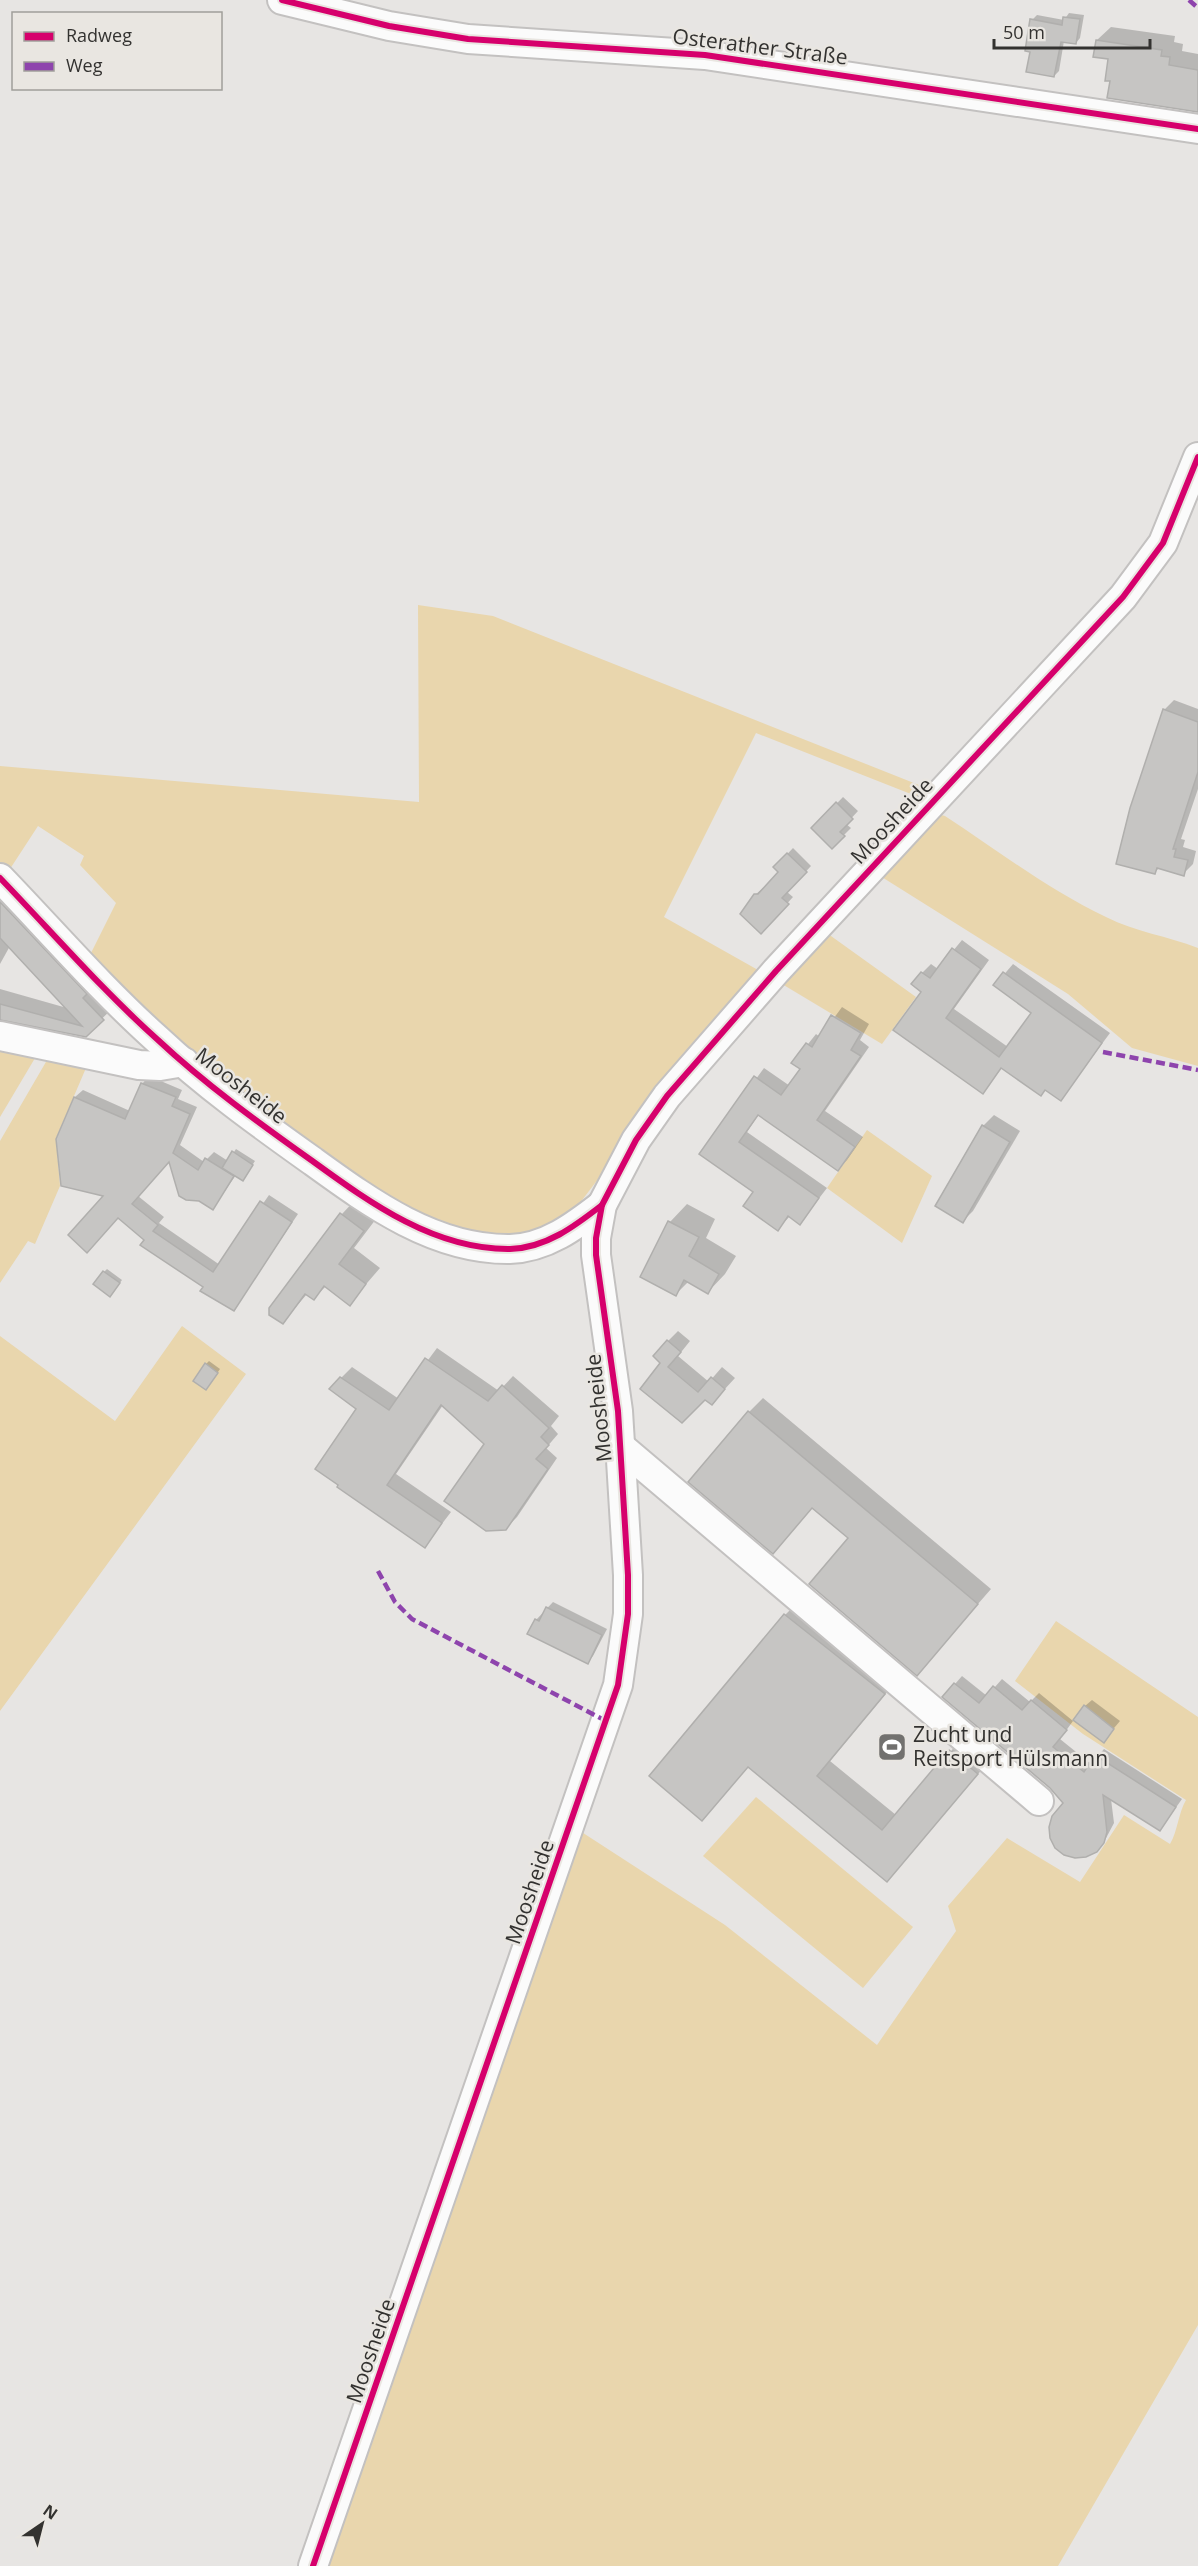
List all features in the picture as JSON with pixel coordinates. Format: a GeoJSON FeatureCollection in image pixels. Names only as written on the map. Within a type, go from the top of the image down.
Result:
{"type":"FeatureCollection","features":[{"type":"Feature","properties":{"kind":"street","name":"Osterather Straße"},"geometry":{"type":"LineString","coordinates":[[282,0],[389,26],[468,39],[705,55],[1198,129]]}},
{"type":"Feature","properties":{"kind":"street","name":"Moosheide"},"geometry":{"type":"LineString","coordinates":[[313,2566],[618,1685],[629,1601],[621,1447],[614,1377],[596,1255],[602,1205],[647,1124],[693,1065],[818,924],[1130,589],[1163,543],[1198,457]]}},
{"type":"Feature","properties":{"kind":"street","name":"Moosheide"},"geometry":{"type":"LineString","coordinates":[[0,878],[138,1021],[184,1062],[353,1191],[427,1232],[478,1246],[524,1248],[559,1235],[602,1205]]}},
{"type":"Feature","properties":{"kind":"street","name":"Moosheide"},"geometry":{"type":"LineString","coordinates":[[0,1035],[140,1065],[160,1066],[184,1062]]}},
{"type":"Feature","properties":{"kind":"street"},"geometry":{"type":"LineString","coordinates":[[621,1447],[1039,1801]]}},
{"type":"Feature","properties":{"kind":"shaded area"},"geometry":{"type":"Polygon","coordinates":[[[418,605],[493,616],[929,789],[921,798],[756,733],[664,917],[758,970],[576,1208],[547,1229],[510,1239],[467,1234],[418,1217],[364,1187],[156,1026],[89,957],[116,903],[80,865],[84,856],[38,826],[8,872],[0,864],[0,766],[419,802],[418,605]]]}},
{"type":"Feature","properties":{"kind":"shaded area"},"geometry":{"type":"Polygon","coordinates":[[[934,813],[945,816],[1044,882],[1106,917],[1198,948],[1198,1066],[1132,1048],[1068,994],[877,874],[934,813]]]}},
{"type":"Feature","properties":{"kind":"shaded area"},"geometry":{"type":"Polygon","coordinates":[[[824,931],[916,997],[882,1044],[777,981],[824,931]]]}},
{"type":"Feature","properties":{"kind":"shaded area"},"geometry":{"type":"Polygon","coordinates":[[[0,1042],[38,1053],[0,1117],[0,1042]]]}},
{"type":"Feature","properties":{"kind":"shaded area"},"geometry":{"type":"Polygon","coordinates":[[[50,1055],[89,1061],[56,1138],[60,1186],[35,1244],[28,1241],[0,1283],[0,1141],[50,1055]]]}},
{"type":"Feature","properties":{"kind":"shaded area"},"geometry":{"type":"Polygon","coordinates":[[[867,1130],[932,1176],[902,1243],[827,1188],[867,1130]]]}},
{"type":"Feature","properties":{"kind":"shaded area"},"geometry":{"type":"Polygon","coordinates":[[[182,1326],[246,1374],[0,1711],[0,1336],[115,1421],[182,1326]]]}},
{"type":"Feature","properties":{"kind":"shaded area"},"geometry":{"type":"Polygon","coordinates":[[[1056,1621],[1198,1717],[1198,2325],[1058,2566],[320,2566],[577,1829],[725,1925],[877,2045],[956,1931],[948,1906],[1007,1838],[1080,1882],[1124,1815],[1170,1844],[1173,1839],[1186,1800],[1083,1734],[1015,1681],[1056,1621]]]}},
{"type":"Feature","properties":{"kind":"shaded area"},"geometry":{"type":"Polygon","coordinates":[[[756,1797],[913,1927],[863,1988],[703,1856],[756,1797]]]}},
{"type":"Feature","properties":{"kind":"building"},"geometry":{"type":"Polygon","coordinates":[[[1063,17],[1080,19],[1076,44],[1061,42],[1054,77],[1026,72],[1030,52],[1025,51],[1030,19],[1062,25],[1063,17]]]}},
{"type":"Feature","properties":{"kind":"building"},"geometry":{"type":"Polygon","coordinates":[[[1096,40],[1162,50],[1161,56],[1170,57],[1169,65],[1198,70],[1198,112],[1107,98],[1110,81],[1105,81],[1108,59],[1093,57],[1096,40]]]}},
{"type":"Feature","properties":{"kind":"building"},"geometry":{"type":"Polygon","coordinates":[[[1163,709],[1198,722],[1198,772],[1173,849],[1176,849],[1174,857],[1188,860],[1184,876],[1157,868],[1155,874],[1116,864],[1130,808],[1163,709]]]}},
{"type":"Feature","properties":{"kind":"building"},"geometry":{"type":"Polygon","coordinates":[[[836,802],[853,819],[840,832],[845,836],[832,849],[811,828],[836,802]]]}},
{"type":"Feature","properties":{"kind":"building"},"geometry":{"type":"Polygon","coordinates":[[[787,853],[807,872],[782,898],[789,904],[761,934],[740,914],[754,894],[758,894],[778,872],[773,867],[787,853]]]}},
{"type":"Feature","properties":{"kind":"building"},"geometry":{"type":"Polygon","coordinates":[[[0,902],[87,994],[83,998],[104,1020],[86,1037],[0,1020],[0,1004],[82,1026],[0,938],[0,902]]]}},
{"type":"Feature","properties":{"kind":"building"},"geometry":{"type":"Polygon","coordinates":[[[952,948],[981,969],[946,1018],[999,1057],[1031,1013],[993,985],[1003,972],[1102,1043],[1061,1101],[1045,1090],[1041,1096],[1001,1068],[983,1094],[893,1030],[921,992],[911,984],[921,972],[930,978],[952,948]]]}},
{"type":"Feature","properties":{"kind":"building"},"geometry":{"type":"Polygon","coordinates":[[[831,1015],[861,1033],[851,1050],[861,1056],[817,1120],[855,1147],[838,1171],[758,1115],[739,1142],[819,1198],[800,1225],[788,1216],[778,1231],[743,1206],[753,1192],[699,1154],[754,1076],[781,1095],[800,1069],[791,1063],[806,1043],[812,1047],[831,1015]]]}},
{"type":"Feature","properties":{"kind":"building"},"geometry":{"type":"Polygon","coordinates":[[[141,1083],[176,1097],[172,1106],[190,1114],[173,1153],[198,1170],[205,1158],[234,1176],[213,1210],[199,1201],[186,1200],[179,1196],[169,1162],[132,1204],[158,1225],[153,1231],[213,1272],[260,1201],[292,1222],[234,1311],[200,1291],[203,1287],[140,1245],[144,1240],[118,1218],[87,1253],[68,1235],[103,1196],[61,1186],[56,1139],[74,1097],[125,1119],[141,1083]]]}},
{"type":"Feature","properties":{"kind":"building"},"geometry":{"type":"Polygon","coordinates":[[[982,1125],[1010,1142],[963,1223],[935,1206],[982,1125]]]}},
{"type":"Feature","properties":{"kind":"building"},"geometry":{"type":"Polygon","coordinates":[[[232,1151],[253,1165],[243,1181],[222,1168],[232,1151]]]}},
{"type":"Feature","properties":{"kind":"building"},"geometry":{"type":"Polygon","coordinates":[[[340,1213],[364,1231],[339,1264],[366,1284],[350,1306],[324,1286],[314,1300],[305,1294],[283,1324],[269,1315],[269,1308],[340,1213]]]}},
{"type":"Feature","properties":{"kind":"building"},"geometry":{"type":"Polygon","coordinates":[[[668,1221],[699,1237],[689,1256],[719,1274],[708,1294],[684,1280],[676,1296],[640,1277],[668,1221]]]}},
{"type":"Feature","properties":{"kind":"building"},"geometry":{"type":"Polygon","coordinates":[[[103,1271],[120,1283],[110,1297],[93,1284],[103,1271]]]}},
{"type":"Feature","properties":{"kind":"building"},"geometry":{"type":"Polygon","coordinates":[[[667,1340],[681,1352],[668,1367],[698,1392],[711,1377],[725,1389],[712,1405],[705,1400],[682,1423],[640,1389],[660,1363],[653,1356],[667,1340]]]}},
{"type":"Feature","properties":{"kind":"building"},"geometry":{"type":"Polygon","coordinates":[[[425,1358],[488,1401],[502,1385],[549,1428],[541,1437],[549,1445],[536,1459],[548,1469],[506,1530],[486,1531],[444,1501],[484,1444],[441,1405],[387,1485],[442,1523],[425,1548],[315,1469],[356,1409],[329,1389],[340,1377],[389,1410],[425,1358]]]}},
{"type":"Feature","properties":{"kind":"building"},"geometry":{"type":"Polygon","coordinates":[[[205,1363],[218,1373],[206,1390],[193,1381],[205,1363]]]}},
{"type":"Feature","properties":{"kind":"building"},"geometry":{"type":"Polygon","coordinates":[[[748,1411],[978,1604],[917,1676],[809,1584],[848,1538],[812,1508],[773,1554],[688,1482],[748,1411]]]}},
{"type":"Feature","properties":{"kind":"building"},"geometry":{"type":"Polygon","coordinates":[[[546,1607],[602,1635],[588,1664],[527,1634],[535,1619],[539,1621],[546,1607]]]}},
{"type":"Feature","properties":{"kind":"building"},"geometry":{"type":"Polygon","coordinates":[[[784,1614],[885,1694],[817,1776],[882,1830],[949,1750],[978,1774],[887,1882],[748,1767],[702,1821],[649,1776],[784,1614]]]}},
{"type":"Feature","properties":{"kind":"building"},"geometry":{"type":"Polygon","coordinates":[[[954,1683],[979,1703],[993,1686],[1022,1710],[1031,1700],[1067,1730],[1053,1747],[1084,1772],[1095,1755],[1176,1807],[1160,1831],[1103,1795],[1107,1832],[1104,1843],[1097,1852],[1086,1857],[1075,1858],[1064,1855],[1055,1848],[1050,1838],[1049,1827],[1052,1816],[1063,1803],[1050,1788],[942,1697],[954,1683]]]}},
{"type":"Feature","properties":{"kind":"building"},"geometry":{"type":"Polygon","coordinates":[[[1084,1705],[1114,1729],[1104,1743],[1073,1720],[1084,1705]]]}},
{"type":"Feature","properties":{"kind":"marked path"},"geometry":{"type":"LineString","coordinates":[[1189,0],[1198,8]]}},
{"type":"Feature","properties":{"kind":"marked path"},"geometry":{"type":"LineString","coordinates":[[1103,1052],[1198,1070]]}},
{"type":"Feature","properties":{"kind":"marked path"},"geometry":{"type":"LineString","coordinates":[[378,1571],[395,1602],[412,1619],[606,1721]]}},
{"type":"Feature","properties":{"kind":"cycle path"},"geometry":{"type":"LineString","coordinates":[[282,0],[389,26],[468,39],[705,55],[1198,129]]}},
{"type":"Feature","properties":{"kind":"cycle path"},"geometry":{"type":"LineString","coordinates":[[313,2566],[618,1685],[628,1614],[628,1575],[618,1411],[596,1255],[596,1238],[602,1205],[636,1140],[667,1096],[776,971],[1123,597],[1163,543],[1198,457]]}},
{"type":"Feature","properties":{"kind":"cycle path"},"geometry":{"type":"LineString","coordinates":[[0,878],[117,1001],[194,1072],[333,1176],[404,1221],[455,1241],[482,1247],[523,1248],[536,1245],[571,1228],[602,1205]]}},
{"type":"Feature","properties":{"kind":"place","name":"Zucht und Reitsport Hülsmann"},"geometry":{"type":"Point","coordinates":[892,1747]}}]}
